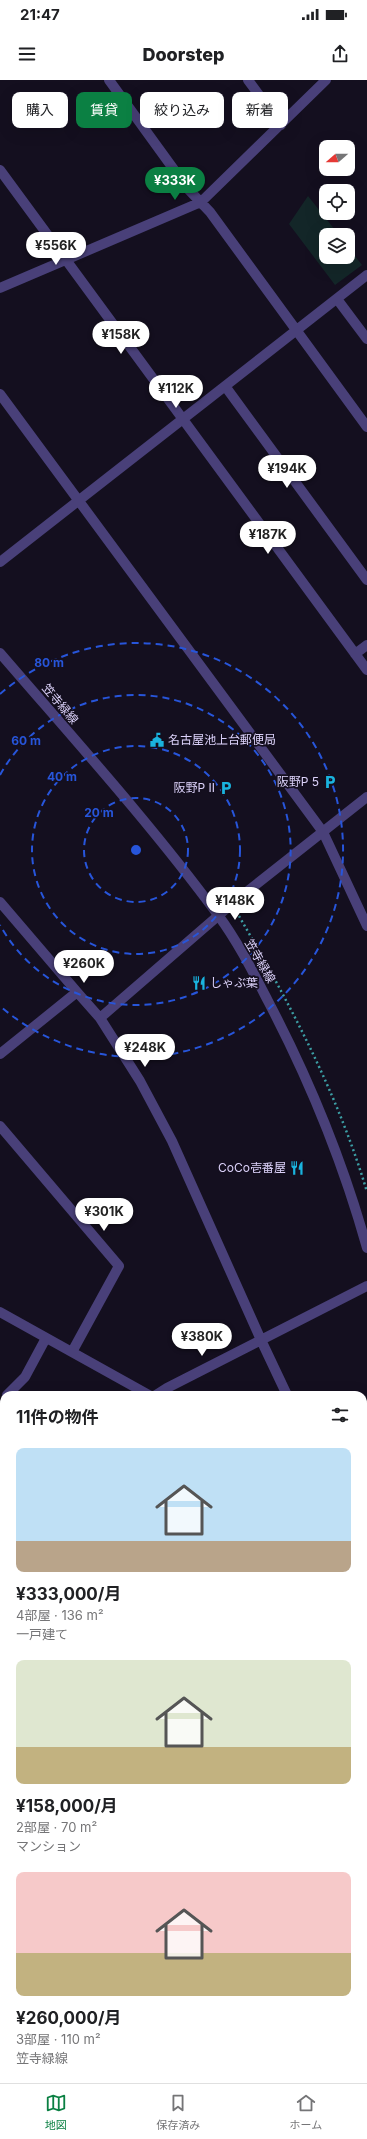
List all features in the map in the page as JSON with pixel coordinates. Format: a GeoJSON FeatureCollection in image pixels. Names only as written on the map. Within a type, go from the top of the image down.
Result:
{"type":"FeatureCollection","features":[{"type":"Feature","properties":{"kind":"street"},"geometry":{"type":"LineString","coordinates":[[109,80],[367,427]]}},
{"type":"Feature","properties":{"kind":"street"},"geometry":{"type":"LineString","coordinates":[[248,80],[257,92]]}},
{"type":"Feature","properties":{"kind":"street"},"geometry":{"type":"LineString","coordinates":[[288,118],[326,80]]}},
{"type":"Feature","properties":{"kind":"street"},"geometry":{"type":"LineString","coordinates":[[0,288],[201,202],[278,128]]}},
{"type":"Feature","properties":{"kind":"street"},"geometry":{"type":"LineString","coordinates":[[0,170],[181,419],[367,670]]}},
{"type":"Feature","properties":{"kind":"street"},"geometry":{"type":"LineString","coordinates":[[0,562],[367,275]]}},
{"type":"Feature","properties":{"kind":"street"},"geometry":{"type":"LineString","coordinates":[[337,299],[367,339]]}},
{"type":"Feature","properties":{"kind":"street"},"geometry":{"type":"LineString","coordinates":[[224,386],[367,580]]}},
{"type":"Feature","properties":{"kind":"street"},"geometry":{"type":"LineString","coordinates":[[0,394],[323,832],[367,926]]}},
{"type":"Feature","properties":{"kind":"street"},"geometry":{"type":"LineString","coordinates":[[355,654],[367,645]]}},
{"type":"Feature","properties":{"kind":"street","name":"笠寺緑線"},"geometry":{"type":"LineString","coordinates":[[0,653],[139,816],[219,916],[250,966],[313,1092],[333,1142],[367,1248]]}},
{"type":"Feature","properties":{"kind":"street"},"geometry":{"type":"LineString","coordinates":[[100,1018],[234,902],[367,797]]}},
{"type":"Feature","properties":{"kind":"street"},"geometry":{"type":"LineString","coordinates":[[0,902],[100,1018],[140,1081],[172,1141],[285,1391]]}},
{"type":"Feature","properties":{"kind":"street"},"geometry":{"type":"LineString","coordinates":[[0,1054],[77,992]]}},
{"type":"Feature","properties":{"kind":"street"},"geometry":{"type":"LineString","coordinates":[[0,1126],[119,1266],[72,1352]]}},
{"type":"Feature","properties":{"kind":"street"},"geometry":{"type":"LineString","coordinates":[[162,1391],[367,1286]]}},
{"type":"Feature","properties":{"kind":"street"},"geometry":{"type":"LineString","coordinates":[[0,1312],[141,1391]]}},
{"type":"Feature","properties":{"kind":"street"},"geometry":{"type":"LineString","coordinates":[[12,1391],[25,1377],[46,1338]]}},
{"type":"Feature","properties":{"kind":"green space"},"geometry":{"type":"Polygon","coordinates":[[[308,196],[319,210],[319,220],[327,220],[333,228],[319,228],[319,264],[289,224],[308,196]]]}},
{"type":"Feature","properties":{"kind":"green space"},"geometry":{"type":"Polygon","coordinates":[[[355,256],[362,265],[335,285],[319,264],[355,264],[355,256]]]}},
{"type":"Feature","properties":{"kind":"place","name":"名古屋池上台郵便局"},"geometry":{"type":"Point","coordinates":[157,740]}},
{"type":"Feature","properties":{"kind":"place","name":"阪野P 5"},"geometry":{"type":"Point","coordinates":[330,782]}},
{"type":"Feature","properties":{"kind":"place","name":"阪野P Ⅱ"},"geometry":{"type":"Point","coordinates":[226,788]}},
{"type":"Feature","properties":{"kind":"place","name":"しゃぶ葉"},"geometry":{"type":"Point","coordinates":[199,983]}},
{"type":"Feature","properties":{"kind":"place","name":"CoCo壱番屋"},"geometry":{"type":"Point","coordinates":[297,1168]}}]}
